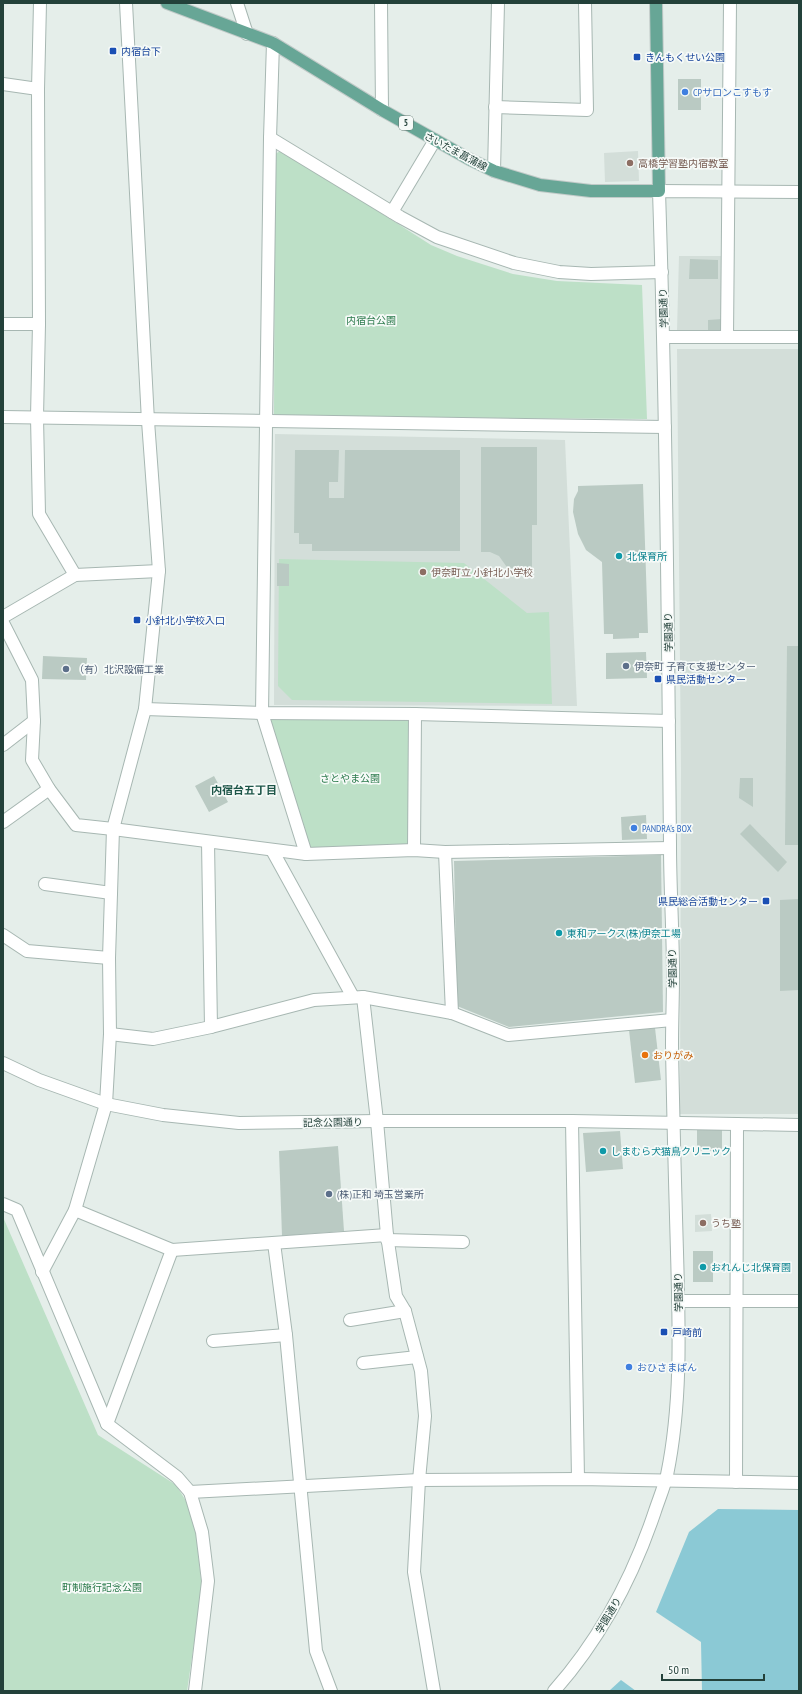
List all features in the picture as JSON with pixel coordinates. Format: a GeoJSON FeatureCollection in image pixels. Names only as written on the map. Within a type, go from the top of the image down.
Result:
{"type":"FeatureCollection","features":[{"type":"Feature","properties":{"kind":"main road","name":"さいたま菖蒲線"},"geometry":{"type":"LineString","coordinates":[[167,3],[273,43],[382,110],[469,159],[494,171],[540,185],[591,191],[659,190]]}},
{"type":"Feature","properties":{"kind":"main road"},"geometry":{"type":"LineString","coordinates":[[656,3],[659,190]]}},
{"type":"Feature","properties":{"kind":"street"},"geometry":{"type":"LineString","coordinates":[[39,3],[39,324],[37,417],[39,514],[75,575]]}},
{"type":"Feature","properties":{"kind":"street"},"geometry":{"type":"LineString","coordinates":[[42,1272],[75,1210],[106,1104],[110,1034],[109,958],[113,829],[145,709],[159,571],[148,420],[126,3]]}},
{"type":"Feature","properties":{"kind":"street"},"geometry":{"type":"LineString","coordinates":[[237,3],[247,34]]}},
{"type":"Feature","properties":{"kind":"street"},"geometry":{"type":"LineString","coordinates":[[382,3],[382,110]]}},
{"type":"Feature","properties":{"kind":"street"},"geometry":{"type":"LineString","coordinates":[[494,171],[498,3]]}},
{"type":"Feature","properties":{"kind":"street"},"geometry":{"type":"LineString","coordinates":[[495,107],[587,110],[585,3]]}},
{"type":"Feature","properties":{"kind":"street"},"geometry":{"type":"LineString","coordinates":[[727,337],[730,3]]}},
{"type":"Feature","properties":{"kind":"street"},"geometry":{"type":"LineString","coordinates":[[273,43],[270,138],[262,713],[306,854]]}},
{"type":"Feature","properties":{"kind":"street"},"geometry":{"type":"LineString","coordinates":[[3,84],[38,89]]}},
{"type":"Feature","properties":{"kind":"street"},"geometry":{"type":"LineString","coordinates":[[270,138],[392,212],[437,237],[514,262],[559,272],[591,274],[662,272]]}},
{"type":"Feature","properties":{"kind":"street"},"geometry":{"type":"LineString","coordinates":[[392,212],[435,140]]}},
{"type":"Feature","properties":{"kind":"street"},"geometry":{"type":"LineString","coordinates":[[659,190],[799,192]]}},
{"type":"Feature","properties":{"kind":"street","name":"学園通り"},"geometry":{"type":"LineString","coordinates":[[554,1691],[585,1652],[611,1611],[632,1572],[647,1535],[666,1480],[673,1442],[679,1366],[673,1122],[673,976],[664,336],[659,190]]}},
{"type":"Feature","properties":{"kind":"street"},"geometry":{"type":"LineString","coordinates":[[3,324],[39,324]]}},
{"type":"Feature","properties":{"kind":"street"},"geometry":{"type":"LineString","coordinates":[[664,336],[799,337]]}},
{"type":"Feature","properties":{"kind":"street"},"geometry":{"type":"LineString","coordinates":[[3,417],[665,427]]}},
{"type":"Feature","properties":{"kind":"street"},"geometry":{"type":"LineString","coordinates":[[3,617],[75,575],[159,571]]}},
{"type":"Feature","properties":{"kind":"street"},"geometry":{"type":"LineString","coordinates":[[3,623],[32,680],[34,721],[32,760],[49,788],[76,825],[306,854],[414,850],[445,852],[670,848]]}},
{"type":"Feature","properties":{"kind":"street"},"geometry":{"type":"LineString","coordinates":[[145,709],[262,713],[415,714],[669,721]]}},
{"type":"Feature","properties":{"kind":"street"},"geometry":{"type":"LineString","coordinates":[[414,850],[415,714]]}},
{"type":"Feature","properties":{"kind":"street"},"geometry":{"type":"LineString","coordinates":[[3,745],[34,721]]}},
{"type":"Feature","properties":{"kind":"street"},"geometry":{"type":"LineString","coordinates":[[3,822],[49,788]]}},
{"type":"Feature","properties":{"kind":"street"},"geometry":{"type":"LineString","coordinates":[[208,842],[211,1027]]}},
{"type":"Feature","properties":{"kind":"street"},"geometry":{"type":"LineString","coordinates":[[272,850],[358,997],[377,1121],[387,1238],[396,1296],[405,1311],[421,1371],[425,1416],[418,1480],[414,1572],[434,1691]]}},
{"type":"Feature","properties":{"kind":"street"},"geometry":{"type":"LineString","coordinates":[[445,852],[452,1013]]}},
{"type":"Feature","properties":{"kind":"street"},"geometry":{"type":"LineString","coordinates":[[45,884],[111,893]]}},
{"type":"Feature","properties":{"kind":"street"},"geometry":{"type":"LineString","coordinates":[[3,935],[27,950],[109,958]]}},
{"type":"Feature","properties":{"kind":"street"},"geometry":{"type":"LineString","coordinates":[[110,1034],[153,1039],[211,1027],[314,1000],[358,997],[452,1013],[508,1035],[672,1020]]}},
{"type":"Feature","properties":{"kind":"street","name":"記念公園通り"},"geometry":{"type":"LineString","coordinates":[[3,1063],[38,1080],[106,1104],[163,1115],[239,1123],[572,1121],[799,1125]]}},
{"type":"Feature","properties":{"kind":"street"},"geometry":{"type":"LineString","coordinates":[[572,1121],[578,1479]]}},
{"type":"Feature","properties":{"kind":"street"},"geometry":{"type":"LineString","coordinates":[[736,1482],[737,1124]]}},
{"type":"Feature","properties":{"kind":"street"},"geometry":{"type":"LineString","coordinates":[[3,1204],[17,1210],[107,1424],[177,1476],[190,1492],[202,1532],[208,1581],[195,1691]]}},
{"type":"Feature","properties":{"kind":"street"},"geometry":{"type":"LineString","coordinates":[[75,1210],[172,1250],[274,1243],[387,1238],[463,1242]]}},
{"type":"Feature","properties":{"kind":"street"},"geometry":{"type":"LineString","coordinates":[[274,1243],[286,1335],[316,1652],[331,1691]]}},
{"type":"Feature","properties":{"kind":"street"},"geometry":{"type":"LineString","coordinates":[[107,1424],[172,1250]]}},
{"type":"Feature","properties":{"kind":"street"},"geometry":{"type":"LineString","coordinates":[[678,1301],[799,1301]]}},
{"type":"Feature","properties":{"kind":"street"},"geometry":{"type":"LineString","coordinates":[[350,1320],[405,1311]]}},
{"type":"Feature","properties":{"kind":"street"},"geometry":{"type":"LineString","coordinates":[[213,1341],[286,1335]]}},
{"type":"Feature","properties":{"kind":"street"},"geometry":{"type":"LineString","coordinates":[[363,1363],[417,1357]]}},
{"type":"Feature","properties":{"kind":"street"},"geometry":{"type":"LineString","coordinates":[[190,1492],[418,1480],[578,1479],[799,1483]]}},
{"type":"Feature","properties":{"kind":"shaded area"},"geometry":{"type":"Polygon","coordinates":[[[638,151],[639,181],[605,182],[604,153],[638,151]]]}},
{"type":"Feature","properties":{"kind":"shaded area"},"geometry":{"type":"Polygon","coordinates":[[[679,256],[723,256],[724,332],[677,331],[679,256]]]}},
{"type":"Feature","properties":{"kind":"shaded area"},"geometry":{"type":"Polygon","coordinates":[[[677,349],[799,349],[799,1114],[680,1114],[681,769],[677,349]]]}},
{"type":"Feature","properties":{"kind":"shaded area","name":"伊奈町立 小針北小学校"},"geometry":{"type":"Polygon","coordinates":[[[275,434],[565,440],[577,706],[274,705],[275,434]]]}},
{"type":"Feature","properties":{"kind":"shaded area","name":"うち塾"},"geometry":{"type":"Polygon","coordinates":[[[711,1214],[712,1231],[695,1232],[695,1215],[711,1214]]]}},
{"type":"Feature","properties":{"kind":"green space","name":"内宿台公園"},"geometry":{"type":"Polygon","coordinates":[[[282,150],[431,245],[457,256],[513,274],[557,281],[642,285],[647,419],[274,416],[275,154],[282,150]]]}},
{"type":"Feature","properties":{"kind":"green space"},"geometry":{"type":"Polygon","coordinates":[[[279,559],[464,563],[527,613],[549,612],[552,704],[292,700],[278,686],[279,559]]]}},
{"type":"Feature","properties":{"kind":"green space","name":"さとやま公園"},"geometry":{"type":"Polygon","coordinates":[[[262,713],[415,714],[414,850],[306,854],[262,713]]]}},
{"type":"Feature","properties":{"kind":"green space","name":"町制施行記念公園"},"geometry":{"type":"Polygon","coordinates":[[[3,1217],[98,1435],[176,1485],[186,1501],[196,1533],[202,1589],[187,1691],[3,1691],[3,1217]]]}},
{"type":"Feature","properties":{"kind":"water"},"geometry":{"type":"Polygon","coordinates":[[[718,1509],[799,1510],[799,1691],[702,1691],[701,1642],[656,1612],[689,1532],[718,1509]]]}},
{"type":"Feature","properties":{"kind":"water"},"geometry":{"type":"Polygon","coordinates":[[[621,1680],[636,1691],[609,1691],[621,1680]]]}},
{"type":"Feature","properties":{"kind":"building"},"geometry":{"type":"Polygon","coordinates":[[[678,79],[701,79],[701,110],[678,110],[678,79]]]}},
{"type":"Feature","properties":{"kind":"building"},"geometry":{"type":"Polygon","coordinates":[[[690,259],[718,260],[718,279],[689,279],[690,259]]]}},
{"type":"Feature","properties":{"kind":"building"},"geometry":{"type":"Polygon","coordinates":[[[722,319],[722,331],[708,331],[708,320],[722,319]]]}},
{"type":"Feature","properties":{"kind":"building"},"geometry":{"type":"Polygon","coordinates":[[[481,447],[537,447],[537,525],[532,525],[532,573],[511,573],[499,556],[490,552],[481,552],[481,447]]]}},
{"type":"Feature","properties":{"kind":"building"},"geometry":{"type":"Polygon","coordinates":[[[295,450],[339,450],[338,482],[329,482],[329,498],[344,498],[345,450],[460,450],[460,551],[312,551],[312,544],[299,544],[299,533],[294,533],[295,450]]]}},
{"type":"Feature","properties":{"kind":"building","name":"北保育所"},"geometry":{"type":"Polygon","coordinates":[[[643,484],[648,633],[639,633],[639,638],[613,639],[613,634],[604,634],[602,562],[586,550],[578,534],[573,512],[574,499],[578,491],[578,486],[643,484]]]}},
{"type":"Feature","properties":{"kind":"building"},"geometry":{"type":"Polygon","coordinates":[[[277,563],[289,564],[289,586],[277,586],[277,563]]]}},
{"type":"Feature","properties":{"kind":"building"},"geometry":{"type":"Polygon","coordinates":[[[787,646],[799,646],[799,845],[785,845],[787,646]]]}},
{"type":"Feature","properties":{"kind":"building"},"geometry":{"type":"Polygon","coordinates":[[[646,652],[647,678],[606,679],[606,653],[646,652]]]}},
{"type":"Feature","properties":{"kind":"building"},"geometry":{"type":"Polygon","coordinates":[[[43,656],[87,658],[86,680],[42,679],[43,656]]]}},
{"type":"Feature","properties":{"kind":"building"},"geometry":{"type":"Polygon","coordinates":[[[214,776],[228,802],[209,812],[195,786],[214,776]]]}},
{"type":"Feature","properties":{"kind":"building"},"geometry":{"type":"Polygon","coordinates":[[[740,778],[753,778],[753,807],[739,798],[740,778]]]}},
{"type":"Feature","properties":{"kind":"building","name":"PANDRA's BOX"},"geometry":{"type":"Polygon","coordinates":[[[646,815],[647,839],[622,840],[621,817],[646,815]]]}},
{"type":"Feature","properties":{"kind":"building"},"geometry":{"type":"Polygon","coordinates":[[[750,824],[787,862],[778,872],[740,834],[750,824]]]}},
{"type":"Feature","properties":{"kind":"building","name":"東和アークス(株)伊奈工場"},"geometry":{"type":"Polygon","coordinates":[[[661,855],[663,1012],[509,1027],[457,1006],[454,861],[661,855]]]}},
{"type":"Feature","properties":{"kind":"building"},"geometry":{"type":"Polygon","coordinates":[[[799,899],[799,990],[780,991],[780,900],[799,899]]]}},
{"type":"Feature","properties":{"kind":"building","name":"おりがみ"},"geometry":{"type":"Polygon","coordinates":[[[655,1028],[661,1080],[635,1083],[629,1030],[655,1028]]]}},
{"type":"Feature","properties":{"kind":"building"},"geometry":{"type":"Polygon","coordinates":[[[722,1129],[722,1151],[697,1151],[697,1130],[722,1129]]]}},
{"type":"Feature","properties":{"kind":"building","name":"しまむら犬猫鳥クリニック"},"geometry":{"type":"Polygon","coordinates":[[[620,1131],[623,1169],[586,1172],[583,1133],[620,1131]]]}},
{"type":"Feature","properties":{"kind":"building"},"geometry":{"type":"Polygon","coordinates":[[[338,1146],[344,1231],[282,1236],[279,1151],[338,1146]]]}},
{"type":"Feature","properties":{"kind":"building","name":"おれんじ北保育園"},"geometry":{"type":"Polygon","coordinates":[[[693,1251],[713,1251],[713,1282],[693,1282],[693,1251]]]}},
{"type":"Feature","properties":{"kind":"place","name":"内宿台下"},"geometry":{"type":"Point","coordinates":[113,51]}},
{"type":"Feature","properties":{"kind":"place","name":"きんもくせい公園"},"geometry":{"type":"Point","coordinates":[637,57]}},
{"type":"Feature","properties":{"kind":"place","name":"CPサロンこすもす"},"geometry":{"type":"Point","coordinates":[685,92]}},
{"type":"Feature","properties":{"kind":"place","name":"高橋学習塾内宿教室"},"geometry":{"type":"Point","coordinates":[630,163]}},
{"type":"Feature","properties":{"kind":"place","name":"北保育所"},"geometry":{"type":"Point","coordinates":[619,556]}},
{"type":"Feature","properties":{"kind":"place","name":"伊奈町立 小針北小学校"},"geometry":{"type":"Point","coordinates":[423,572]}},
{"type":"Feature","properties":{"kind":"place","name":"小針北小学校入口"},"geometry":{"type":"Point","coordinates":[137,620]}},
{"type":"Feature","properties":{"kind":"place","name":"伊奈町 子育て支援センター"},"geometry":{"type":"Point","coordinates":[626,666]}},
{"type":"Feature","properties":{"kind":"place","name":"（有）北沢設備工業"},"geometry":{"type":"Point","coordinates":[66,669]}},
{"type":"Feature","properties":{"kind":"place","name":"県民活動センター"},"geometry":{"type":"Point","coordinates":[658,679]}},
{"type":"Feature","properties":{"kind":"place","name":"PANDRA's BOX"},"geometry":{"type":"Point","coordinates":[634,828]}},
{"type":"Feature","properties":{"kind":"place","name":"県民総合活動センター"},"geometry":{"type":"Point","coordinates":[766,901]}},
{"type":"Feature","properties":{"kind":"place","name":"東和アークス(株)伊奈工場"},"geometry":{"type":"Point","coordinates":[559,933]}},
{"type":"Feature","properties":{"kind":"place","name":"おりがみ"},"geometry":{"type":"Point","coordinates":[645,1055]}},
{"type":"Feature","properties":{"kind":"place","name":"しまむら犬猫鳥クリニック"},"geometry":{"type":"Point","coordinates":[603,1151]}},
{"type":"Feature","properties":{"kind":"place","name":"(株)正和 埼玉営業所"},"geometry":{"type":"Point","coordinates":[329,1194]}},
{"type":"Feature","properties":{"kind":"place","name":"うち塾"},"geometry":{"type":"Point","coordinates":[703,1223]}},
{"type":"Feature","properties":{"kind":"place","name":"おれんじ北保育園"},"geometry":{"type":"Point","coordinates":[703,1267]}},
{"type":"Feature","properties":{"kind":"place","name":"戸崎前"},"geometry":{"type":"Point","coordinates":[664,1332]}},
{"type":"Feature","properties":{"kind":"place","name":"おひさまぱん"},"geometry":{"type":"Point","coordinates":[629,1367]}},
{"type":"Feature","properties":{"kind":"district","name":"内宿台五丁目"},"geometry":{"type":"Point","coordinates":[244,790]}}]}
